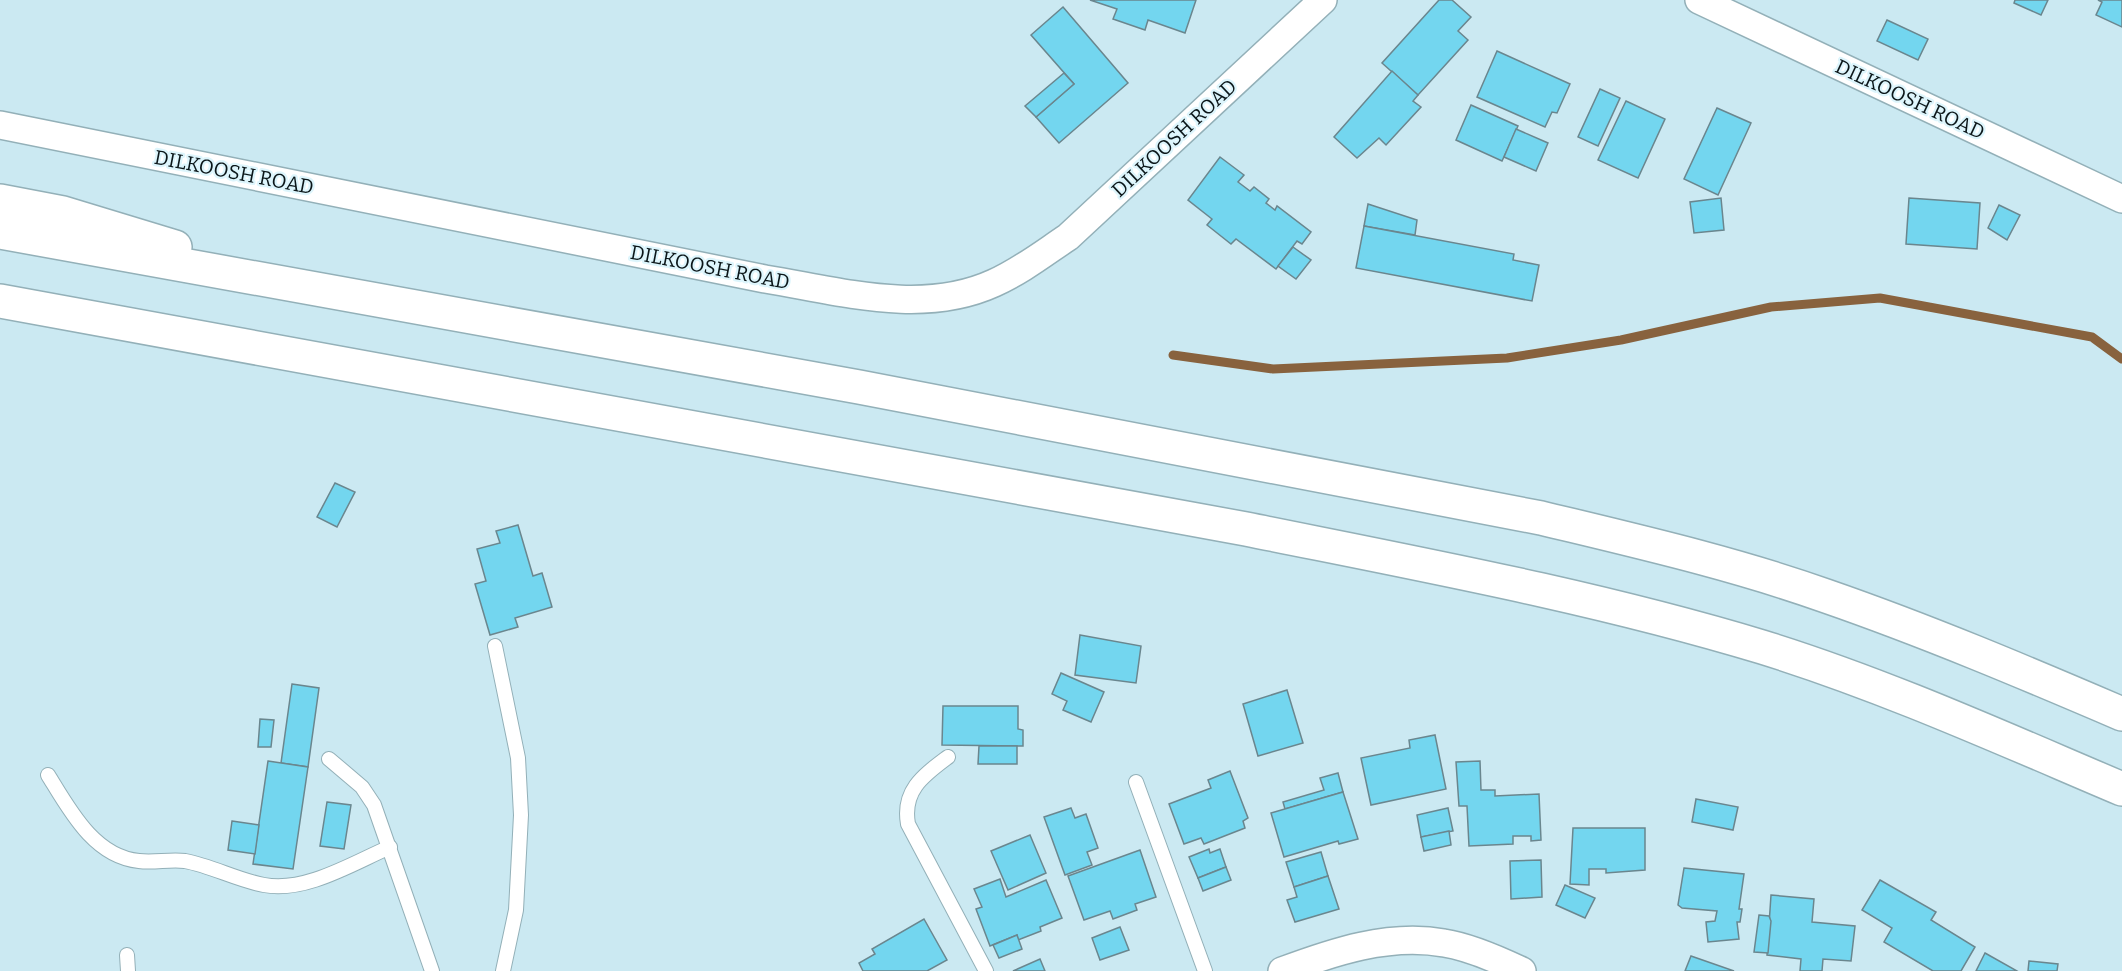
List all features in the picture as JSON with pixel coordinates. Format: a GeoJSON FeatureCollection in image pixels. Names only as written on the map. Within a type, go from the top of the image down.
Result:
{"type":"FeatureCollection","features":[{"type":"Feature","properties":{"kind":"highway"},"geometry":{"type":"LineString","coordinates":[[0,201],[63,213],[165,242],[225,273]]}},
{"type":"Feature","properties":{"kind":"highway"},"geometry":{"type":"LineString","coordinates":[[0,232],[859,387],[1541,518],[1650,544],[1824,595],[1998,661],[2122,714]]}},
{"type":"Feature","properties":{"kind":"highway"},"geometry":{"type":"LineString","coordinates":[[0,301],[1246,529],[1434,567],[1669,620],[1764,648],[1950,716],[2122,789]]}},
{"type":"Feature","properties":{"kind":"street","name":"DILKOOSH ROAD"},"geometry":{"type":"LineString","coordinates":[[0,125],[765,279],[891,299],[942,299],[994,284],[1031,263],[1068,237],[1323,0]]}},
{"type":"Feature","properties":{"kind":"street","name":"DILKOOSH ROAD"},"geometry":{"type":"LineString","coordinates":[[1699,0],[2122,198]]}},
{"type":"Feature","properties":{"kind":"street"},"geometry":{"type":"LineString","coordinates":[[1291,969],[1329,954],[1373,944],[1404,942],[1444,943],[1522,971]]}},
{"type":"Feature","properties":{"kind":"lane"},"geometry":{"type":"LineString","coordinates":[[495,646],[518,758],[521,815],[516,910],[504,970]]}},
{"type":"Feature","properties":{"kind":"lane"},"geometry":{"type":"LineString","coordinates":[[948,757],[919,780],[909,795],[907,818],[986,971]]}},
{"type":"Feature","properties":{"kind":"lane"},"geometry":{"type":"LineString","coordinates":[[329,759],[362,787],[375,805],[432,971]]}},
{"type":"Feature","properties":{"kind":"lane"},"geometry":{"type":"LineString","coordinates":[[48,776],[88,834],[112,852],[137,861],[182,861],[265,886],[290,886],[327,874],[390,847]]}},
{"type":"Feature","properties":{"kind":"lane"},"geometry":{"type":"LineString","coordinates":[[1136,782],[1205,971]]}},
{"type":"Feature","properties":{"kind":"lane"},"geometry":{"type":"LineString","coordinates":[[127,955],[128,971]]}},
{"type":"Feature","properties":{"kind":"building"},"geometry":{"type":"Polygon","coordinates":[[[1090,0],[1196,0],[1185,33],[1148,20],[1145,30],[1113,19],[1117,9],[1090,0]]]}},
{"type":"Feature","properties":{"kind":"building"},"geometry":{"type":"Polygon","coordinates":[[[1439,0],[1452,0],[1471,17],[1458,31],[1468,40],[1418,95],[1382,63],[1439,0]]]}},
{"type":"Feature","properties":{"kind":"building"},"geometry":{"type":"Polygon","coordinates":[[[2015,0],[2048,0],[2041,15],[2014,3],[2015,0]]]}},
{"type":"Feature","properties":{"kind":"building"},"geometry":{"type":"Polygon","coordinates":[[[2098,0],[2122,0],[2122,27],[2096,15],[2102,2],[2098,0]]]}},
{"type":"Feature","properties":{"kind":"building"},"geometry":{"type":"Polygon","coordinates":[[[1063,7],[1128,83],[1059,143],[1036,117],[1074,84],[1031,35],[1063,7]]]}},
{"type":"Feature","properties":{"kind":"building"},"geometry":{"type":"Polygon","coordinates":[[[1887,20],[1928,39],[1918,60],[1877,41],[1887,20]]]}},
{"type":"Feature","properties":{"kind":"building"},"geometry":{"type":"Polygon","coordinates":[[[1497,51],[1570,84],[1557,113],[1552,112],[1545,127],[1477,97],[1497,51]]]}},
{"type":"Feature","properties":{"kind":"building"},"geometry":{"type":"Polygon","coordinates":[[[1392,71],[1418,95],[1413,101],[1421,107],[1386,145],[1379,138],[1357,158],[1334,137],[1392,71]]]}},
{"type":"Feature","properties":{"kind":"building"},"geometry":{"type":"Polygon","coordinates":[[[1064,73],[1074,84],[1036,117],[1025,106],[1064,73]]]}},
{"type":"Feature","properties":{"kind":"building"},"geometry":{"type":"Polygon","coordinates":[[[1600,89],[1620,98],[1598,146],[1578,137],[1600,89]]]}},
{"type":"Feature","properties":{"kind":"building"},"geometry":{"type":"Polygon","coordinates":[[[1626,101],[1665,119],[1638,178],[1598,160],[1626,101]]]}},
{"type":"Feature","properties":{"kind":"building"},"geometry":{"type":"Polygon","coordinates":[[[1471,105],[1518,126],[1502,161],[1456,140],[1471,105]]]}},
{"type":"Feature","properties":{"kind":"building"},"geometry":{"type":"Polygon","coordinates":[[[1717,108],[1751,123],[1718,195],[1684,179],[1717,108]]]}},
{"type":"Feature","properties":{"kind":"building"},"geometry":{"type":"Polygon","coordinates":[[[1516,129],[1548,143],[1536,171],[1504,157],[1516,129]]]}},
{"type":"Feature","properties":{"kind":"building"},"geometry":{"type":"Polygon","coordinates":[[[1220,157],[1244,175],[1238,182],[1250,191],[1254,187],[1269,199],[1266,203],[1275,210],[1277,206],[1311,232],[1302,244],[1297,241],[1276,269],[1236,239],[1231,244],[1207,225],[1212,219],[1188,200],[1220,157]]]}},
{"type":"Feature","properties":{"kind":"building"},"geometry":{"type":"Polygon","coordinates":[[[1721,198],[1724,230],[1694,233],[1690,202],[1721,198]]]}},
{"type":"Feature","properties":{"kind":"building"},"geometry":{"type":"Polygon","coordinates":[[[1909,198],[1980,203],[1977,249],[1906,244],[1909,198]]]}},
{"type":"Feature","properties":{"kind":"building"},"geometry":{"type":"Polygon","coordinates":[[[1368,204],[1417,220],[1415,235],[1364,226],[1368,204]]]}},
{"type":"Feature","properties":{"kind":"building"},"geometry":{"type":"Polygon","coordinates":[[[1999,205],[2020,215],[2007,240],[1988,228],[1999,205]]]}},
{"type":"Feature","properties":{"kind":"building"},"geometry":{"type":"Polygon","coordinates":[[[1364,226],[1514,254],[1513,260],[1539,265],[1532,301],[1356,268],[1364,226]]]}},
{"type":"Feature","properties":{"kind":"building"},"geometry":{"type":"Polygon","coordinates":[[[1293,247],[1311,260],[1296,279],[1278,266],[1293,247]]]}},
{"type":"Feature","properties":{"kind":"building"},"geometry":{"type":"Polygon","coordinates":[[[335,483],[355,492],[337,527],[317,517],[335,483]]]}},
{"type":"Feature","properties":{"kind":"building"},"geometry":{"type":"Polygon","coordinates":[[[518,525],[533,576],[542,573],[552,607],[515,618],[518,627],[490,635],[475,584],[486,581],[477,549],[500,543],[496,531],[518,525]]]}},
{"type":"Feature","properties":{"kind":"building"},"geometry":{"type":"Polygon","coordinates":[[[1080,635],[1141,646],[1136,683],[1075,675],[1080,635]]]}},
{"type":"Feature","properties":{"kind":"building"},"geometry":{"type":"Polygon","coordinates":[[[1061,673],[1104,692],[1091,722],[1063,710],[1067,701],[1052,694],[1061,673]]]}},
{"type":"Feature","properties":{"kind":"building"},"geometry":{"type":"Polygon","coordinates":[[[292,684],[319,688],[308,767],[281,763],[292,684]]]}},
{"type":"Feature","properties":{"kind":"building"},"geometry":{"type":"Polygon","coordinates":[[[1287,690],[1303,743],[1258,756],[1243,704],[1287,690]]]}},
{"type":"Feature","properties":{"kind":"building"},"geometry":{"type":"Polygon","coordinates":[[[943,706],[1018,706],[1018,729],[1023,730],[1023,746],[942,745],[943,706]]]}},
{"type":"Feature","properties":{"kind":"building"},"geometry":{"type":"Polygon","coordinates":[[[260,719],[274,720],[271,747],[258,747],[260,719]]]}},
{"type":"Feature","properties":{"kind":"building"},"geometry":{"type":"Polygon","coordinates":[[[1435,735],[1446,789],[1371,805],[1361,758],[1410,748],[1409,740],[1435,735]]]}},
{"type":"Feature","properties":{"kind":"building"},"geometry":{"type":"Polygon","coordinates":[[[979,746],[1017,746],[1017,764],[978,764],[979,746]]]}},
{"type":"Feature","properties":{"kind":"building"},"geometry":{"type":"Polygon","coordinates":[[[268,761],[308,767],[293,869],[253,864],[268,761]]]}},
{"type":"Feature","properties":{"kind":"building"},"geometry":{"type":"Polygon","coordinates":[[[1480,761],[1481,790],[1495,790],[1495,796],[1539,794],[1541,840],[1531,841],[1531,836],[1513,836],[1513,844],[1469,846],[1467,806],[1459,806],[1456,762],[1480,761]]]}},
{"type":"Feature","properties":{"kind":"building"},"geometry":{"type":"Polygon","coordinates":[[[1230,771],[1248,818],[1243,821],[1245,828],[1204,844],[1201,838],[1184,844],[1169,804],[1211,788],[1208,780],[1230,771]]]}},
{"type":"Feature","properties":{"kind":"building"},"geometry":{"type":"Polygon","coordinates":[[[1338,773],[1343,792],[1285,809],[1283,802],[1324,790],[1320,778],[1338,773]]]}},
{"type":"Feature","properties":{"kind":"building"},"geometry":{"type":"Polygon","coordinates":[[[1343,792],[1358,839],[1339,844],[1338,841],[1284,857],[1271,813],[1343,792]]]}},
{"type":"Feature","properties":{"kind":"building"},"geometry":{"type":"Polygon","coordinates":[[[1696,799],[1738,807],[1733,830],[1692,822],[1696,799]]]}},
{"type":"Feature","properties":{"kind":"building"},"geometry":{"type":"Polygon","coordinates":[[[327,802],[351,805],[344,849],[320,846],[327,802]]]}},
{"type":"Feature","properties":{"kind":"building"},"geometry":{"type":"Polygon","coordinates":[[[1071,808],[1075,818],[1086,814],[1098,848],[1087,852],[1092,865],[1065,875],[1044,817],[1071,808]]]}},
{"type":"Feature","properties":{"kind":"building"},"geometry":{"type":"Polygon","coordinates":[[[1448,808],[1453,831],[1421,837],[1417,815],[1448,808]]]}},
{"type":"Feature","properties":{"kind":"building"},"geometry":{"type":"Polygon","coordinates":[[[232,821],[259,825],[255,854],[228,850],[232,821]]]}},
{"type":"Feature","properties":{"kind":"building"},"geometry":{"type":"Polygon","coordinates":[[[1573,828],[1645,828],[1645,870],[1606,873],[1606,869],[1589,869],[1589,885],[1570,884],[1573,828]]]}},
{"type":"Feature","properties":{"kind":"building"},"geometry":{"type":"Polygon","coordinates":[[[1449,831],[1451,845],[1424,851],[1421,837],[1449,831]]]}},
{"type":"Feature","properties":{"kind":"building"},"geometry":{"type":"Polygon","coordinates":[[[1030,835],[1046,873],[1008,890],[991,851],[1030,835]]]}},
{"type":"Feature","properties":{"kind":"building"},"geometry":{"type":"Polygon","coordinates":[[[1209,849],[1210,853],[1220,849],[1226,867],[1198,878],[1189,857],[1209,849]]]}},
{"type":"Feature","properties":{"kind":"building"},"geometry":{"type":"Polygon","coordinates":[[[1140,850],[1156,897],[1135,904],[1137,910],[1113,919],[1110,911],[1084,920],[1068,876],[1140,850]]]}},
{"type":"Feature","properties":{"kind":"building"},"geometry":{"type":"Polygon","coordinates":[[[1321,852],[1328,876],[1294,887],[1286,862],[1321,852]]]}},
{"type":"Feature","properties":{"kind":"building"},"geometry":{"type":"Polygon","coordinates":[[[1541,860],[1542,897],[1511,899],[1510,861],[1541,860]]]}},
{"type":"Feature","properties":{"kind":"building"},"geometry":{"type":"Polygon","coordinates":[[[1226,867],[1231,880],[1203,891],[1198,878],[1226,867]]]}},
{"type":"Feature","properties":{"kind":"building"},"geometry":{"type":"Polygon","coordinates":[[[1684,868],[1744,874],[1739,909],[1742,909],[1740,922],[1737,922],[1739,939],[1708,942],[1706,922],[1715,921],[1717,911],[1682,908],[1678,905],[1684,868]]]}},
{"type":"Feature","properties":{"kind":"building"},"geometry":{"type":"Polygon","coordinates":[[[1328,876],[1339,909],[1295,922],[1287,900],[1297,897],[1294,887],[1328,876]]]}},
{"type":"Feature","properties":{"kind":"building"},"geometry":{"type":"Polygon","coordinates":[[[1000,879],[1006,897],[1046,880],[1062,918],[1040,927],[1041,931],[1018,940],[1017,935],[990,946],[976,909],[982,907],[974,889],[1000,879]]]}},
{"type":"Feature","properties":{"kind":"building"},"geometry":{"type":"Polygon","coordinates":[[[1880,880],[1936,912],[1931,920],[1975,947],[1961,971],[1933,971],[1884,942],[1892,928],[1862,910],[1880,880]]]}},
{"type":"Feature","properties":{"kind":"building"},"geometry":{"type":"Polygon","coordinates":[[[1565,885],[1595,898],[1585,918],[1556,905],[1565,885]]]}},
{"type":"Feature","properties":{"kind":"building"},"geometry":{"type":"Polygon","coordinates":[[[1771,895],[1814,899],[1812,922],[1855,926],[1851,961],[1823,959],[1822,971],[1800,971],[1801,959],[1767,955],[1771,895]]]}},
{"type":"Feature","properties":{"kind":"building"},"geometry":{"type":"Polygon","coordinates":[[[1759,915],[1769,916],[1771,921],[1768,953],[1754,952],[1759,915]]]}},
{"type":"Feature","properties":{"kind":"building"},"geometry":{"type":"Polygon","coordinates":[[[924,919],[947,960],[927,971],[863,971],[859,963],[875,954],[872,949],[924,919]]]}},
{"type":"Feature","properties":{"kind":"building"},"geometry":{"type":"Polygon","coordinates":[[[1120,927],[1129,950],[1100,960],[1092,938],[1120,927]]]}},
{"type":"Feature","properties":{"kind":"building"},"geometry":{"type":"Polygon","coordinates":[[[1017,935],[1022,949],[999,958],[993,945],[1017,935]]]}},
{"type":"Feature","properties":{"kind":"building"},"geometry":{"type":"Polygon","coordinates":[[[1985,953],[2017,971],[1976,971],[1985,953]]]}},
{"type":"Feature","properties":{"kind":"building"},"geometry":{"type":"Polygon","coordinates":[[[1691,956],[1734,971],[1685,971],[1691,956]]]}},
{"type":"Feature","properties":{"kind":"building"},"geometry":{"type":"Polygon","coordinates":[[[1040,959],[1045,971],[1013,971],[1040,959]]]}},
{"type":"Feature","properties":{"kind":"building"},"geometry":{"type":"Polygon","coordinates":[[[2029,961],[2058,964],[2057,971],[2028,971],[2029,961]]]}},
{"type":"Feature","properties":{"kind":"waterway"},"geometry":{"type":"LineString","coordinates":[[1173,355],[1273,369],[1507,358],[1621,340],[1771,307],[1880,298],[2092,337],[2122,359]]}}]}
